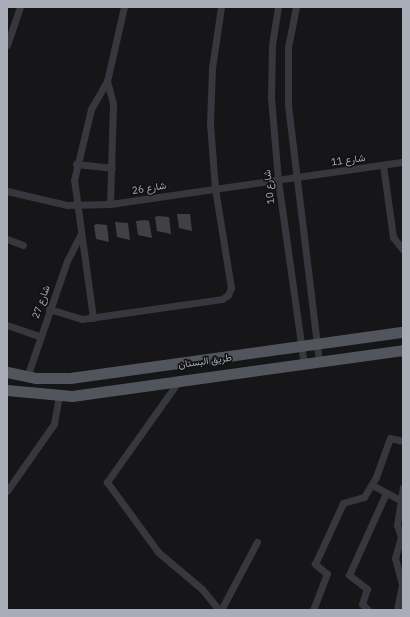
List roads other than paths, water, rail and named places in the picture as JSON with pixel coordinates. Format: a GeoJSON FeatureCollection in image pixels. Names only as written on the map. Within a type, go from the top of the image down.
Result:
{"type":"FeatureCollection","features":[{"type":"Feature","properties":{"kind":"main road","name":"طريق البستان"},"geometry":{"type":"LineString","coordinates":[[7,372],[27,377],[70,378],[403,332]]}},
{"type":"Feature","properties":{"kind":"main road","name":"طريق البستان"},"geometry":{"type":"LineString","coordinates":[[7,390],[59,396],[178,382],[403,350]]}},
{"type":"Feature","properties":{"kind":"street"},"geometry":{"type":"LineString","coordinates":[[7,45],[20,7]]}},
{"type":"Feature","properties":{"kind":"street"},"geometry":{"type":"LineString","coordinates":[[93,318],[76,205],[76,164],[91,109],[107,81],[124,7]]}},
{"type":"Feature","properties":{"kind":"street"},"geometry":{"type":"LineString","coordinates":[[49,309],[70,318],[93,318],[222,299],[228,295],[231,288],[215,188],[210,95],[221,7]]}},
{"type":"Feature","properties":{"kind":"street","name":"شارع 10"},"geometry":{"type":"LineString","coordinates":[[278,7],[271,81],[278,180],[304,364]]}},
{"type":"Feature","properties":{"kind":"street"},"geometry":{"type":"LineString","coordinates":[[296,7],[287,72],[295,178],[319,362]]}},
{"type":"Feature","properties":{"kind":"street"},"geometry":{"type":"LineString","coordinates":[[107,81],[112,96],[112,168],[110,204]]}},
{"type":"Feature","properties":{"kind":"street","name":"شارع 11"},"geometry":{"type":"LineString","coordinates":[[295,178],[403,162]]}},
{"type":"Feature","properties":{"kind":"street"},"geometry":{"type":"LineString","coordinates":[[76,164],[112,168]]}},
{"type":"Feature","properties":{"kind":"street"},"geometry":{"type":"LineString","coordinates":[[383,165],[393,237],[403,250]]}},
{"type":"Feature","properties":{"kind":"street","name":"شارع 26"},"geometry":{"type":"LineString","coordinates":[[7,191],[47,202],[76,205],[110,204],[215,188],[295,178]]}},
{"type":"Feature","properties":{"kind":"street","name":"شارع 27"},"geometry":{"type":"LineString","coordinates":[[27,377],[39,336],[67,260],[80,236]]}},
{"type":"Feature","properties":{"kind":"street"},"geometry":{"type":"LineString","coordinates":[[7,240],[23,245]]}},
{"type":"Feature","properties":{"kind":"street"},"geometry":{"type":"LineString","coordinates":[[7,325],[39,336]]}},
{"type":"Feature","properties":{"kind":"street"},"geometry":{"type":"LineString","coordinates":[[178,382],[108,482],[158,552],[202,589],[220,610],[257,542]]}},
{"type":"Feature","properties":{"kind":"street"},"geometry":{"type":"LineString","coordinates":[[7,491],[54,424],[59,396]]}},
{"type":"Feature","properties":{"kind":"street"},"geometry":{"type":"LineString","coordinates":[[313,610],[327,574],[315,564],[344,501],[362,499],[372,485],[389,440],[393,438],[403,441]]}},
{"type":"Feature","properties":{"kind":"street"},"geometry":{"type":"LineString","coordinates":[[372,485],[398,499]]}},
{"type":"Feature","properties":{"kind":"street"},"geometry":{"type":"LineString","coordinates":[[397,610],[402,586],[395,562],[402,537],[397,527],[400,509],[398,499],[403,487]]}},
{"type":"Feature","properties":{"kind":"street"},"geometry":{"type":"LineString","coordinates":[[368,610],[362,606],[366,589],[349,575],[386,493]]}}]}
